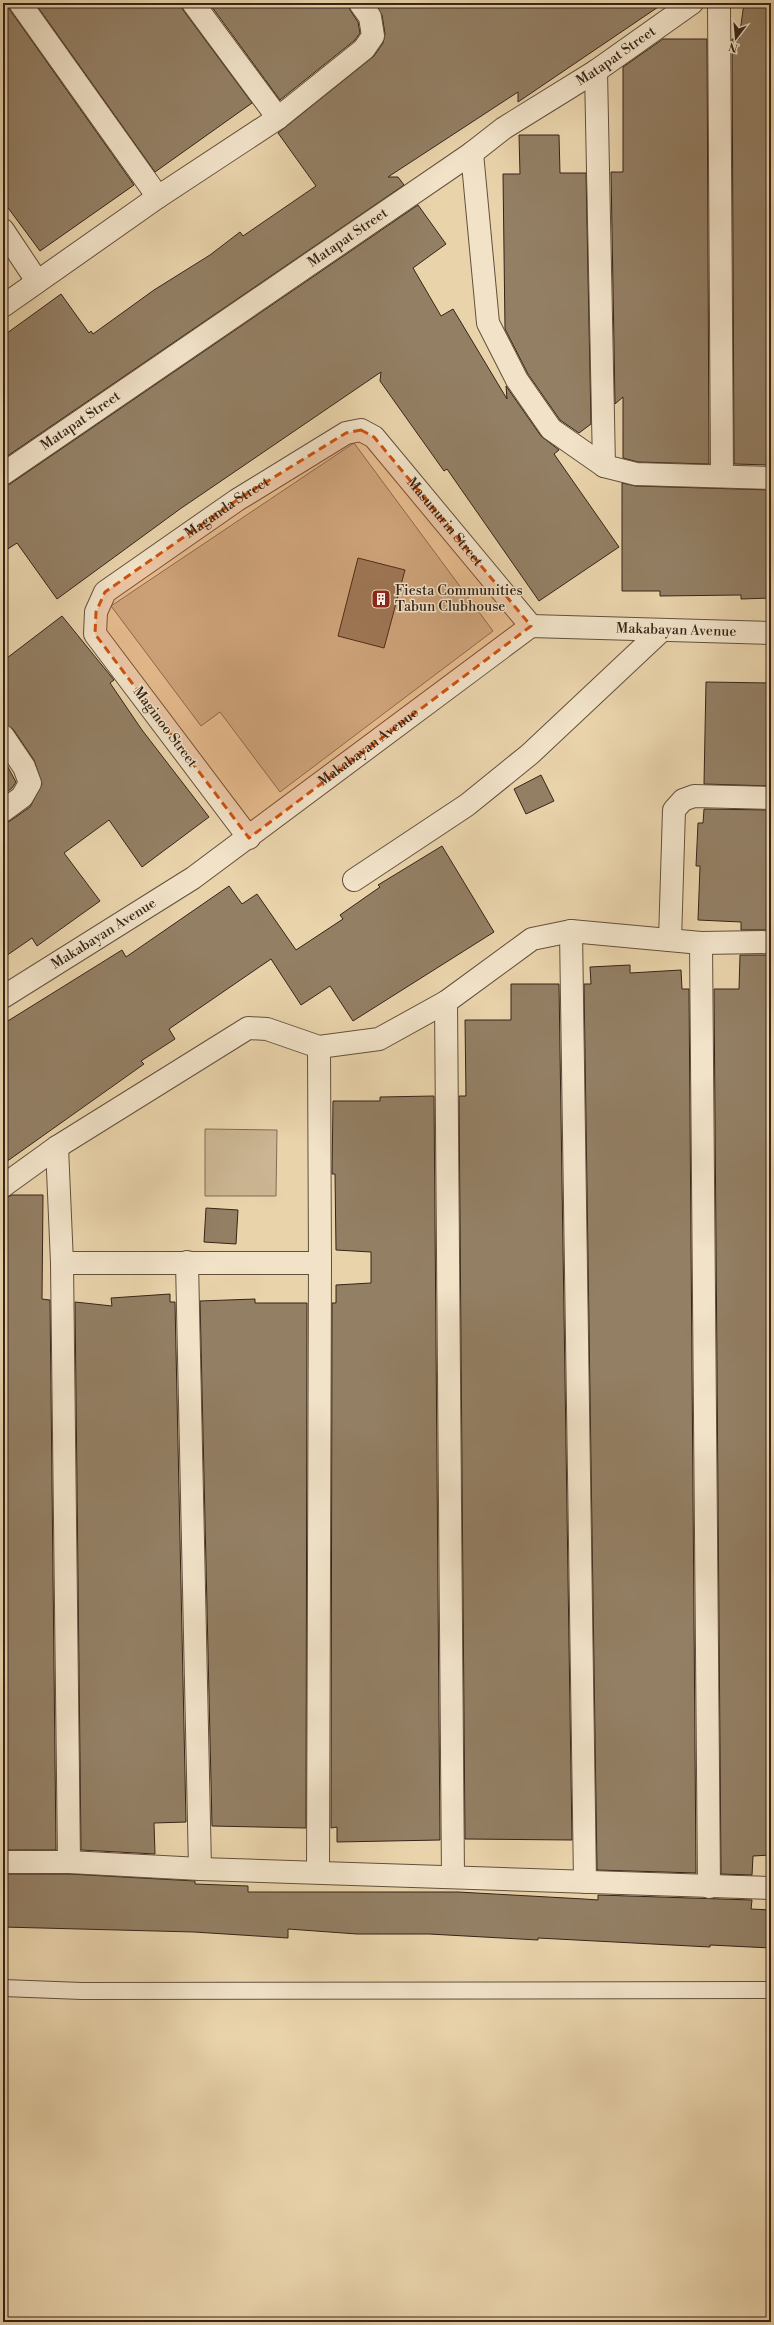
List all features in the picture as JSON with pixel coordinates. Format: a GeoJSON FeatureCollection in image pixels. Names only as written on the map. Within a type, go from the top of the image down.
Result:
{"type":"FeatureCollection","features":[{"type":"Feature","properties":{"kind":"street"},"geometry":{"type":"LineString","coordinates":[[20,3],[158,197]]}},
{"type":"Feature","properties":{"kind":"street"},"geometry":{"type":"LineString","coordinates":[[194,3],[278,118]]}},
{"type":"Feature","properties":{"kind":"street"},"geometry":{"type":"LineString","coordinates":[[3,306],[158,197],[278,118],[364,49],[373,36],[370,17],[360,3]]}},
{"type":"Feature","properties":{"kind":"street","name":"Matapat Street"},"geometry":{"type":"LineString","coordinates":[[3,474],[472,153],[504,128],[596,71],[692,3]]}},
{"type":"Feature","properties":{"kind":"street"},"geometry":{"type":"LineString","coordinates":[[719,3],[722,476]]}},
{"type":"Feature","properties":{"kind":"street"},"geometry":{"type":"LineString","coordinates":[[596,71],[604,466]]}},
{"type":"Feature","properties":{"kind":"street"},"geometry":{"type":"LineString","coordinates":[[472,153],[488,323],[517,380],[551,429],[604,466],[636,474],[771,478]]}},
{"type":"Feature","properties":{"kind":"street"},"geometry":{"type":"LineString","coordinates":[[3,230],[37,281]]}},
{"type":"Feature","properties":{"kind":"street","name":"Maganda Street"},"geometry":{"type":"LineString","coordinates":[[96,612],[105,592],[237,500],[346,433],[361,430],[374,437]]}},
{"type":"Feature","properties":{"kind":"street","name":"Masunurin Street"},"geometry":{"type":"LineString","coordinates":[[374,437],[531,626]]}},
{"type":"Feature","properties":{"kind":"street","name":"Maginoo Street"},"geometry":{"type":"LineString","coordinates":[[96,612],[95,634],[249,838]]}},
{"type":"Feature","properties":{"kind":"street","name":"Makabayan Avenue"},"geometry":{"type":"LineString","coordinates":[[5,992],[193,878],[249,838],[531,626],[771,633]]}},
{"type":"Feature","properties":{"kind":"street"},"geometry":{"type":"LineString","coordinates":[[354,880],[473,800],[530,754],[662,630]]}},
{"type":"Feature","properties":{"kind":"street"},"geometry":{"type":"LineString","coordinates":[[3,736],[24,767],[30,783],[22,797],[3,811]]}},
{"type":"Feature","properties":{"kind":"street"},"geometry":{"type":"LineString","coordinates":[[670,940],[674,810],[683,800],[694,796],[771,798]]}},
{"type":"Feature","properties":{"kind":"street"},"geometry":{"type":"LineString","coordinates":[[572,931],[585,1882]]}},
{"type":"Feature","properties":{"kind":"street"},"geometry":{"type":"LineString","coordinates":[[3,1186],[57,1147],[248,1028],[267,1029],[319,1047],[379,1039],[446,1002],[532,939],[572,931],[701,943],[771,942]]}},
{"type":"Feature","properties":{"kind":"street"},"geometry":{"type":"LineString","coordinates":[[701,943],[709,1887]]}},
{"type":"Feature","properties":{"kind":"street"},"geometry":{"type":"LineString","coordinates":[[446,1002],[453,1877]]}},
{"type":"Feature","properties":{"kind":"street"},"geometry":{"type":"LineString","coordinates":[[318,1872],[320,1263],[319,1047]]}},
{"type":"Feature","properties":{"kind":"street"},"geometry":{"type":"LineString","coordinates":[[57,1147],[62,1264],[70,1862]]}},
{"type":"Feature","properties":{"kind":"street"},"geometry":{"type":"LineString","coordinates":[[62,1264],[187,1262],[320,1263]]}},
{"type":"Feature","properties":{"kind":"street"},"geometry":{"type":"LineString","coordinates":[[187,1262],[200,1869]]}},
{"type":"Feature","properties":{"kind":"street"},"geometry":{"type":"LineString","coordinates":[[3,1862],[70,1862],[200,1869],[771,1888]]}},
{"type":"Feature","properties":{"kind":"lane"},"geometry":{"type":"LineString","coordinates":[[3,1988],[82,1991],[771,1990]]}},
{"type":"Feature","properties":{"kind":"highlighted area"},"geometry":{"type":"Polygon","coordinates":[[[361,430],[374,437],[531,626],[249,838],[95,634],[96,612],[105,592],[237,500],[346,433],[361,430]]]}},
{"type":"Feature","properties":{"kind":"shaded area"},"geometry":{"type":"Polygon","coordinates":[[[354,443],[493,631],[280,792],[220,712],[201,726],[111,606],[354,443]]]}},
{"type":"Feature","properties":{"kind":"shaded area"},"geometry":{"type":"Polygon","coordinates":[[[205,1129],[277,1130],[276,1196],[205,1196],[205,1129]]]}},
{"type":"Feature","properties":{"kind":"building"},"geometry":{"type":"Polygon","coordinates":[[[3,3],[8,3],[10,10],[134,185],[40,251],[3,201],[3,3]]]}},
{"type":"Feature","properties":{"kind":"building"},"geometry":{"type":"Polygon","coordinates":[[[35,3],[181,3],[183,10],[252,103],[155,172],[35,3]]]}},
{"type":"Feature","properties":{"kind":"building"},"geometry":{"type":"Polygon","coordinates":[[[209,3],[348,3],[350,10],[358,22],[360,33],[355,40],[280,100],[209,3]]]}},
{"type":"Feature","properties":{"kind":"building"},"geometry":{"type":"Polygon","coordinates":[[[375,3],[664,3],[518,102],[518,92],[388,177],[398,177],[404,185],[3,459],[3,336],[61,294],[89,333],[91,331],[93,334],[154,290],[210,255],[240,232],[243,236],[316,186],[278,133],[374,56],[383,43],[385,34],[382,15],[375,3]]]}},
{"type":"Feature","properties":{"kind":"building"},"geometry":{"type":"Polygon","coordinates":[[[744,3],[771,3],[771,465],[734,464],[732,39],[739,39],[744,3]]]}},
{"type":"Feature","properties":{"kind":"building"},"geometry":{"type":"Polygon","coordinates":[[[663,39],[707,39],[709,464],[638,462],[623,458],[623,397],[615,404],[611,172],[623,172],[623,67],[663,39]]]}},
{"type":"Feature","properties":{"kind":"building"},"geometry":{"type":"Polygon","coordinates":[[[519,135],[559,135],[560,173],[586,173],[591,424],[579,433],[560,420],[528,374],[505,329],[503,174],[520,174],[519,135]]]}},
{"type":"Feature","properties":{"kind":"building"},"geometry":{"type":"Polygon","coordinates":[[[418,205],[446,244],[413,268],[441,316],[453,309],[507,399],[506,386],[541,436],[559,450],[554,454],[619,547],[539,601],[447,469],[444,471],[380,381],[381,372],[180,509],[57,599],[17,543],[3,552],[3,486],[10,484],[418,205]]]}},
{"type":"Feature","properties":{"kind":"building"},"geometry":{"type":"Polygon","coordinates":[[[622,483],[636,486],[771,490],[771,598],[741,599],[741,595],[660,596],[660,591],[622,591],[622,483]]]}},
{"type":"Feature","properties":{"kind":"building","name":"Fiesta Communities Tabun Clubhouse"},"geometry":{"type":"Polygon","coordinates":[[[358,558],[405,570],[384,648],[338,636],[358,558]]]}},
{"type":"Feature","properties":{"kind":"building"},"geometry":{"type":"Polygon","coordinates":[[[62,616],[114,680],[110,683],[142,730],[209,817],[142,867],[109,820],[64,853],[100,901],[37,946],[32,938],[3,958],[3,823],[10,821],[30,807],[42,784],[34,760],[13,729],[3,724],[3,661],[62,616]]]}},
{"type":"Feature","properties":{"kind":"building"},"geometry":{"type":"Polygon","coordinates":[[[706,682],[771,683],[771,786],[704,784],[706,682]]]}},
{"type":"Feature","properties":{"kind":"building"},"geometry":{"type":"Polygon","coordinates":[[[3,758],[16,782],[12,788],[3,795],[3,758]]]}},
{"type":"Feature","properties":{"kind":"building"},"geometry":{"type":"Polygon","coordinates":[[[541,775],[554,801],[526,814],[514,789],[541,775]]]}},
{"type":"Feature","properties":{"kind":"building"},"geometry":{"type":"Polygon","coordinates":[[[704,809],[771,810],[770,930],[741,930],[741,922],[698,920],[700,866],[696,866],[698,823],[703,823],[704,809]]]}},
{"type":"Feature","properties":{"kind":"building"},"geometry":{"type":"Polygon","coordinates":[[[442,846],[494,932],[353,1021],[330,986],[301,1005],[271,959],[169,1029],[175,1039],[141,1061],[144,1064],[6,1162],[6,1159],[3,1161],[3,1024],[122,950],[126,957],[229,886],[242,904],[257,894],[296,950],[343,919],[340,915],[380,887],[378,885],[442,846]]]}},
{"type":"Feature","properties":{"kind":"building"},"geometry":{"type":"Polygon","coordinates":[[[740,955],[769,955],[769,963],[771,963],[771,1855],[753,1856],[752,1875],[721,1874],[714,989],[739,989],[740,955]]]}},
{"type":"Feature","properties":{"kind":"building"},"geometry":{"type":"Polygon","coordinates":[[[630,965],[630,973],[681,970],[682,989],[689,989],[696,1873],[597,1870],[584,984],[591,984],[590,967],[630,965]]]}},
{"type":"Feature","properties":{"kind":"building"},"geometry":{"type":"Polygon","coordinates":[[[511,984],[559,984],[572,1840],[465,1839],[459,1096],[466,1096],[465,1020],[511,1020],[511,984]]]}},
{"type":"Feature","properties":{"kind":"building"},"geometry":{"type":"Polygon","coordinates":[[[434,1096],[440,1840],[337,1842],[337,1827],[331,1828],[332,1303],[336,1303],[336,1285],[371,1283],[371,1252],[336,1250],[335,1174],[332,1174],[333,1101],[380,1101],[380,1097],[434,1096]]]}},
{"type":"Feature","properties":{"kind":"building"},"geometry":{"type":"Polygon","coordinates":[[[12,1195],[43,1195],[42,1299],[50,1300],[56,1850],[3,1850],[3,1257],[6,1257],[6,1198],[12,1195]]]}},
{"type":"Feature","properties":{"kind":"building"},"geometry":{"type":"Polygon","coordinates":[[[206,1208],[238,1210],[236,1244],[204,1242],[206,1208]]]}},
{"type":"Feature","properties":{"kind":"building"},"geometry":{"type":"Polygon","coordinates":[[[170,1294],[170,1302],[175,1302],[186,1822],[154,1823],[155,1854],[81,1850],[75,1302],[112,1306],[111,1298],[170,1294]]]}},
{"type":"Feature","properties":{"kind":"building"},"geometry":{"type":"Polygon","coordinates":[[[255,1299],[255,1303],[307,1303],[306,1828],[212,1826],[200,1301],[255,1299]]]}},
{"type":"Feature","properties":{"kind":"building"},"geometry":{"type":"Polygon","coordinates":[[[3,1874],[69,1874],[195,1881],[195,1884],[248,1886],[248,1892],[458,1892],[598,1900],[598,1895],[752,1900],[751,1909],[771,1910],[771,1948],[710,1945],[710,1947],[538,1938],[538,1940],[429,1934],[357,1934],[288,1929],[288,1938],[194,1932],[3,1927],[3,1874]]]}},
{"type":"Feature","properties":{"kind":"place","name":"Fiesta Communities Tabun Clubhouse"},"geometry":{"type":"Point","coordinates":[381,599]}}]}
